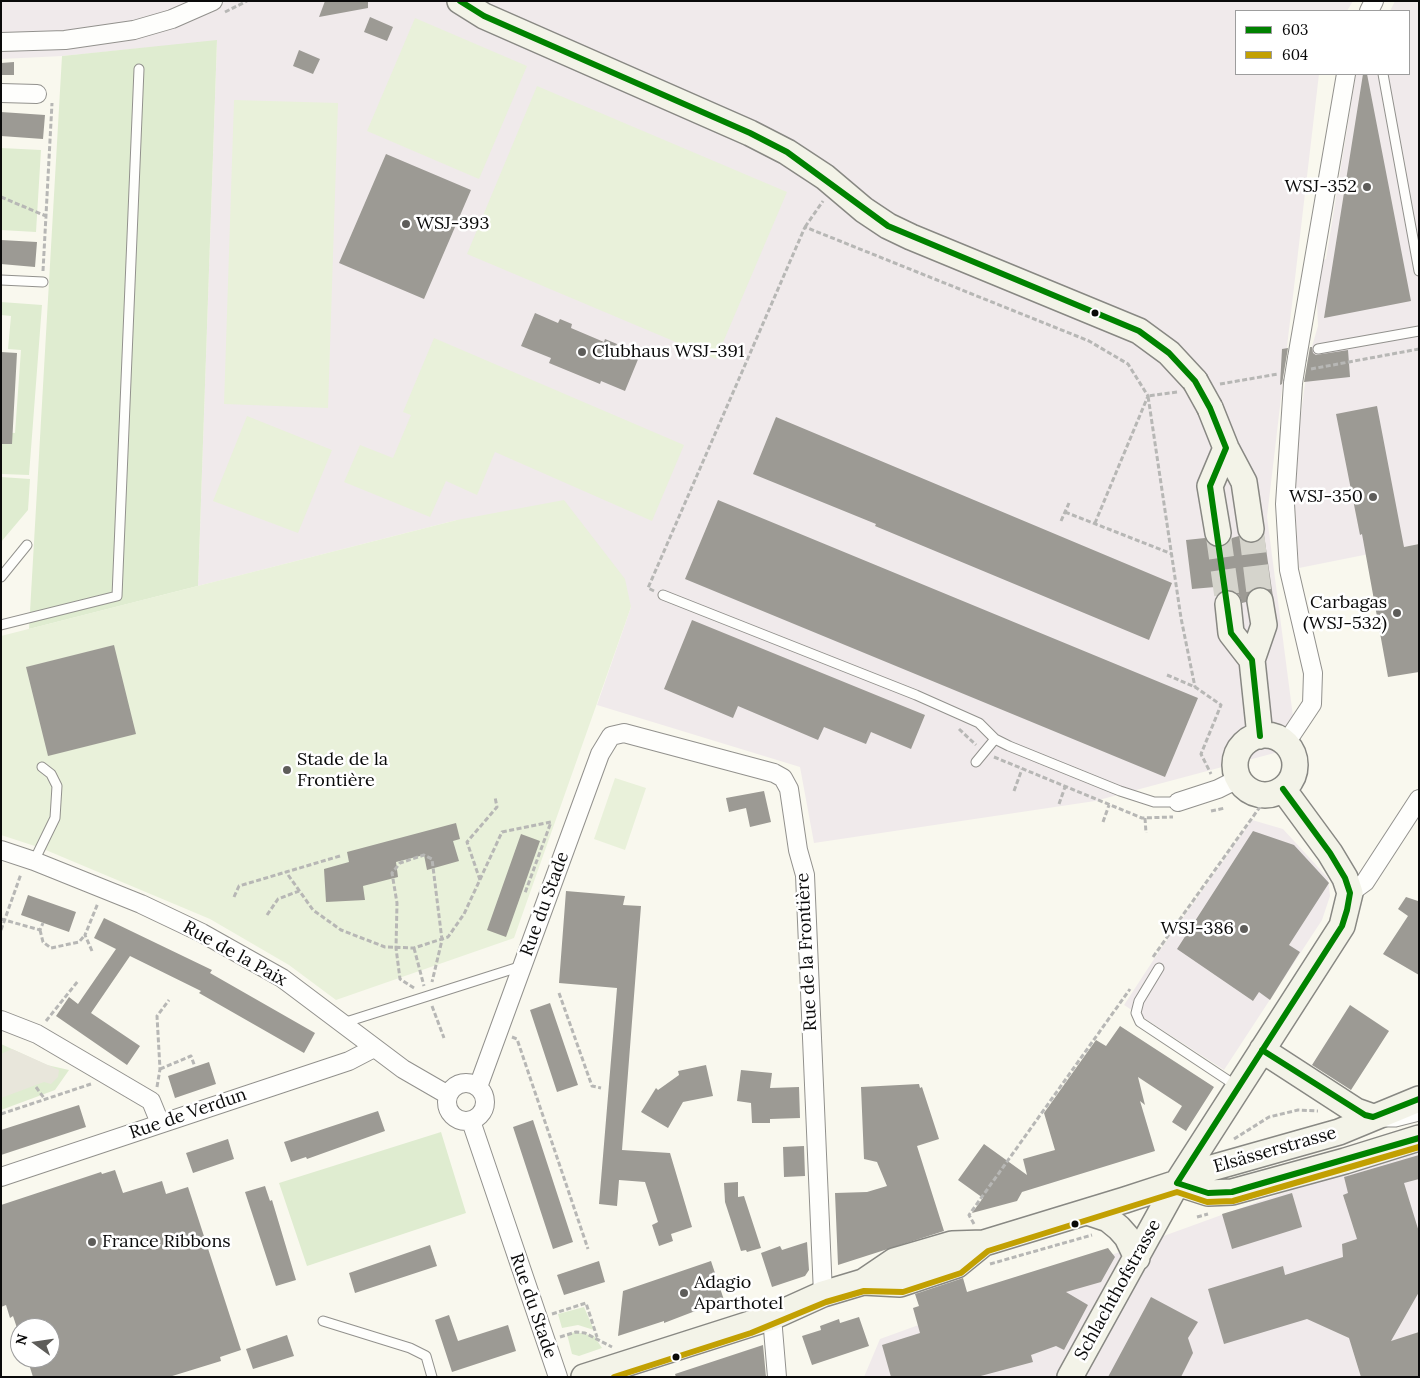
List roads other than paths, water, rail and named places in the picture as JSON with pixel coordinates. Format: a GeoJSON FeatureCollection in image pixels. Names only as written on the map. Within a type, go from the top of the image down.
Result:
{"type":"FeatureCollection","features":[{"type":"Feature","properties":{"kind":"main road"},"geometry":{"type":"LineString","coordinates":[[460,1],[484,16],[732,125],[787,152],[888,226],[1139,331],[1168,353],[1202,391],[1226,448],[1244,482],[1252,529]]}},
{"type":"Feature","properties":{"kind":"main road"},"geometry":{"type":"LineString","coordinates":[[1218,533],[1210,486],[1226,448]]}},
{"type":"Feature","properties":{"kind":"main road"},"geometry":{"type":"LineString","coordinates":[[1260,601],[1264,625],[1252,660],[1260,736]]}},
{"type":"Feature","properties":{"kind":"main road"},"geometry":{"type":"LineString","coordinates":[[1228,604],[1232,633],[1252,660]]}},
{"type":"Feature","properties":{"kind":"main road"},"geometry":{"type":"LineString","coordinates":[[1260,736],[1274,736],[1286,743],[1294,758],[1295,767],[1289,783],[1276,792],[1261,795],[1248,790],[1238,779],[1235,763],[1240,748],[1252,738],[1260,736]]}},
{"type":"Feature","properties":{"kind":"main road"},"geometry":{"type":"LineString","coordinates":[[1276,792],[1330,853],[1345,878],[1350,893]]}},
{"type":"Feature","properties":{"kind":"main road","name":"Schlachthofstrasse"},"geometry":{"type":"LineString","coordinates":[[1070,1377],[1177,1183],[1342,926],[1350,893]]}},
{"type":"Feature","properties":{"kind":"main road","name":"Elsässerstrasse"},"geometry":{"type":"LineString","coordinates":[[1262,1050],[1350,1108],[1373,1117]]}},
{"type":"Feature","properties":{"kind":"main road","name":"Elsässerstrasse"},"geometry":{"type":"LineString","coordinates":[[862,1282],[894,1261],[945,1247],[984,1243],[1087,1212],[1177,1183],[1208,1169],[1339,1132],[1419,1099]]}},
{"type":"Feature","properties":{"kind":"main road","name":"Elsässerstrasse"},"geometry":{"type":"LineString","coordinates":[[1177,1183],[1208,1193],[1232,1192],[1345,1161],[1419,1138]]}},
{"type":"Feature","properties":{"kind":"main road"},"geometry":{"type":"LineString","coordinates":[[1087,1212],[1108,1220],[1119,1228],[1127,1237],[1137,1258]]}},
{"type":"Feature","properties":{"kind":"main road","name":"Elsässerstrasse"},"geometry":{"type":"LineString","coordinates":[[862,1282],[900,1284],[957,1265],[984,1243]]}},
{"type":"Feature","properties":{"kind":"main road"},"geometry":{"type":"LineString","coordinates":[[584,1377],[630,1368],[772,1317],[823,1294],[862,1282]]}},
{"type":"Feature","properties":{"kind":"street"},"geometry":{"type":"LineString","coordinates":[[1,42],[66,40],[134,30],[172,19],[213,1]]}},
{"type":"Feature","properties":{"kind":"street"},"geometry":{"type":"LineString","coordinates":[[1286,743],[1312,704],[1312,673],[1289,570],[1285,504],[1294,371],[1346,75]]}},
{"type":"Feature","properties":{"kind":"street"},"geometry":{"type":"LineString","coordinates":[[1,93],[44,98]]}},
{"type":"Feature","properties":{"kind":"street","name":"Rue du Stade"},"geometry":{"type":"LineString","coordinates":[[478,1087],[600,754],[611,736],[624,733]]}},
{"type":"Feature","properties":{"kind":"street","name":"Rue de la Frontière"},"geometry":{"type":"LineString","coordinates":[[624,733],[774,773],[783,778],[789,788],[798,850],[805,875],[823,1294]]}},
{"type":"Feature","properties":{"kind":"street"},"geometry":{"type":"LineString","coordinates":[[1178,802],[1218,789],[1238,779]]}},
{"type":"Feature","properties":{"kind":"street"},"geometry":{"type":"LineString","coordinates":[[1350,893],[1365,882],[1419,799]]}},
{"type":"Feature","properties":{"kind":"street","name":"Rue de la Paix"},"geometry":{"type":"LineString","coordinates":[[1,850],[104,889],[202,933],[282,978],[403,1069],[448,1095]]}},
{"type":"Feature","properties":{"kind":"street"},"geometry":{"type":"LineString","coordinates":[[1,1020],[37,1034],[154,1105],[160,1123]]}},
{"type":"Feature","properties":{"kind":"street","name":"Rue de Verdun"},"geometry":{"type":"LineString","coordinates":[[1,1177],[349,1061],[374,1048]]}},
{"type":"Feature","properties":{"kind":"street"},"geometry":{"type":"LineString","coordinates":[[465,1082],[478,1087],[484,1094],[485,1103],[483,1110],[471,1121],[458,1120],[451,1115],[447,1106],[448,1095],[458,1084],[465,1082]]}},
{"type":"Feature","properties":{"kind":"street","name":"Rue du Stade"},"geometry":{"type":"LineString","coordinates":[[471,1121],[558,1377]]}},
{"type":"Feature","properties":{"kind":"street"},"geometry":{"type":"LineString","coordinates":[[772,1317],[777,1377]]}},
{"type":"Feature","properties":{"kind":"lane"},"geometry":{"type":"LineString","coordinates":[[1,625],[117,596],[128,369],[139,69]]}},
{"type":"Feature","properties":{"kind":"lane"},"geometry":{"type":"LineString","coordinates":[[1383,75],[1419,271]]}},
{"type":"Feature","properties":{"kind":"lane"},"geometry":{"type":"LineString","coordinates":[[1,280],[43,282]]}},
{"type":"Feature","properties":{"kind":"lane"},"geometry":{"type":"LineString","coordinates":[[1318,349],[1419,331]]}},
{"type":"Feature","properties":{"kind":"lane"},"geometry":{"type":"LineString","coordinates":[[1,578],[27,545]]}},
{"type":"Feature","properties":{"kind":"lane"},"geometry":{"type":"LineString","coordinates":[[662,595],[916,695],[980,723],[995,739],[1120,791],[1154,802],[1178,802]]}},
{"type":"Feature","properties":{"kind":"lane"},"geometry":{"type":"LineString","coordinates":[[976,762],[995,739]]}},
{"type":"Feature","properties":{"kind":"lane"},"geometry":{"type":"LineString","coordinates":[[30,860],[55,818],[57,786],[51,774],[42,767]]}},
{"type":"Feature","properties":{"kind":"lane"},"geometry":{"type":"LineString","coordinates":[[344,1023],[522,966]]}},
{"type":"Feature","properties":{"kind":"lane"},"geometry":{"type":"LineString","coordinates":[[1159,968],[1139,1001],[1136,1013],[1140,1022],[1238,1087]]}},
{"type":"Feature","properties":{"kind":"lane"},"geometry":{"type":"LineString","coordinates":[[1373,1117],[1396,1122],[1419,1116]]}},
{"type":"Feature","properties":{"kind":"lane"},"geometry":{"type":"LineString","coordinates":[[323,1321],[410,1348],[426,1356],[432,1377]]}},
{"type":"Feature","properties":{"kind":"tunnel"},"geometry":{"type":"LineString","coordinates":[[1251,529],[1260,601]]}},
{"type":"Feature","properties":{"kind":"tunnel"},"geometry":{"type":"LineString","coordinates":[[1218,533],[1228,604]]}},
{"type":"Feature","properties":{"kind":"place","name":"WSJ-352"},"geometry":{"type":"Point","coordinates":[1367,187]}},
{"type":"Feature","properties":{"kind":"place","name":"WSJ-393"},"geometry":{"type":"Point","coordinates":[406,224]}},
{"type":"Feature","properties":{"kind":"place","name":"Clubhaus WSJ-391"},"geometry":{"type":"Point","coordinates":[582,352]}},
{"type":"Feature","properties":{"kind":"place","name":"WSJ-350"},"geometry":{"type":"Point","coordinates":[1373,497]}},
{"type":"Feature","properties":{"kind":"place","name":"Carbagas (WSJ-532)"},"geometry":{"type":"Point","coordinates":[1397,613]}},
{"type":"Feature","properties":{"kind":"place","name":"Stade de la Frontière"},"geometry":{"type":"Point","coordinates":[287,770]}},
{"type":"Feature","properties":{"kind":"place","name":"WSJ-386"},"geometry":{"type":"Point","coordinates":[1244,929]}},
{"type":"Feature","properties":{"kind":"place","name":"France Ribbons"},"geometry":{"type":"Point","coordinates":[92,1242]}},
{"type":"Feature","properties":{"kind":"place","name":"Adagio Aparthotel"},"geometry":{"type":"Point","coordinates":[684,1293]}}]}
